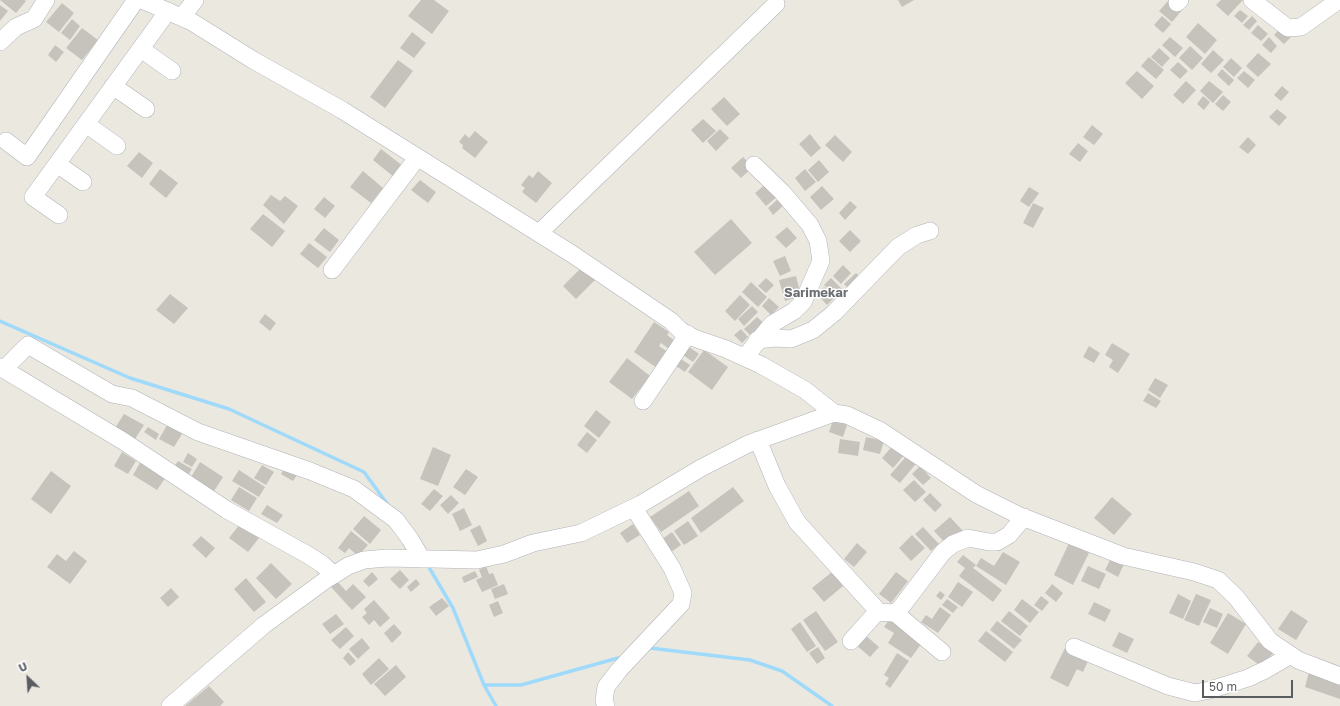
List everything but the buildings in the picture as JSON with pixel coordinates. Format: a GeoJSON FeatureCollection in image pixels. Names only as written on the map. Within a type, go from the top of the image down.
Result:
{"type":"FeatureCollection","features":[{"type":"Feature","properties":{"kind":"street"},"geometry":{"type":"LineString","coordinates":[[0,42],[16,27],[34,19],[46,0]]}},
{"type":"Feature","properties":{"kind":"street"},"geometry":{"type":"LineString","coordinates":[[6,141],[27,157],[136,0]]}},
{"type":"Feature","properties":{"kind":"street"},"geometry":{"type":"LineString","coordinates":[[142,0],[175,14],[225,40],[253,60],[342,110],[539,233],[688,334],[745,357],[805,390],[834,413]]}},
{"type":"Feature","properties":{"kind":"street"},"geometry":{"type":"LineString","coordinates":[[59,215],[33,197],[140,49],[175,14],[195,0]]}},
{"type":"Feature","properties":{"kind":"street"},"geometry":{"type":"LineString","coordinates":[[1252,0],[1288,28],[1301,27],[1339,0]]}},
{"type":"Feature","properties":{"kind":"street"},"geometry":{"type":"LineString","coordinates":[[539,233],[776,4]]}},
{"type":"Feature","properties":{"kind":"street"},"geometry":{"type":"LineString","coordinates":[[140,49],[172,71]]}},
{"type":"Feature","properties":{"kind":"street"},"geometry":{"type":"LineString","coordinates":[[114,86],[146,109]]}},
{"type":"Feature","properties":{"kind":"street"},"geometry":{"type":"LineString","coordinates":[[86,124],[117,146]]}},
{"type":"Feature","properties":{"kind":"street"},"geometry":{"type":"LineString","coordinates":[[332,270],[417,158]]}},
{"type":"Feature","properties":{"kind":"street"},"geometry":{"type":"LineString","coordinates":[[57,164],[83,182]]}},
{"type":"Feature","properties":{"kind":"street"},"geometry":{"type":"LineString","coordinates":[[745,357],[757,340],[772,324],[794,311],[803,302],[821,262],[821,251],[816,235],[810,224],[782,192],[754,164]]}},
{"type":"Feature","properties":{"kind":"street"},"geometry":{"type":"LineString","coordinates":[[757,340],[775,338],[791,340],[813,330],[839,309],[898,247],[917,235],[930,231]]}},
{"type":"Feature","properties":{"kind":"street"},"geometry":{"type":"LineString","coordinates":[[643,400],[688,334]]}},
{"type":"Feature","properties":{"kind":"street"},"geometry":{"type":"LineString","coordinates":[[334,575],[322,564],[308,555],[239,517],[123,441],[4,372],[28,345],[112,394],[132,398],[198,432],[310,471],[354,489],[396,520],[422,559]]}},
{"type":"Feature","properties":{"kind":"street"},"geometry":{"type":"LineString","coordinates":[[170,706],[264,625],[348,566],[364,560],[395,558],[477,560],[504,554],[533,543],[581,533],[634,508],[701,468],[758,440],[834,413],[847,415],[881,431],[976,494],[1024,517],[1123,556],[1194,572],[1218,580],[1236,597],[1270,641],[1290,655],[1319,669],[1340,676]]}},
{"type":"Feature","properties":{"kind":"street"},"geometry":{"type":"LineString","coordinates":[[758,440],[777,486],[797,522],[886,612],[942,652]]}},
{"type":"Feature","properties":{"kind":"street"},"geometry":{"type":"LineString","coordinates":[[606,706],[604,701],[606,687],[618,670],[681,604],[683,593],[672,568],[634,508]]}},
{"type":"Feature","properties":{"kind":"street"},"geometry":{"type":"LineString","coordinates":[[851,641],[886,612],[902,608],[943,552],[953,544],[968,538],[997,542],[1009,535],[1024,517]]}},
{"type":"Feature","properties":{"kind":"street"},"geometry":{"type":"LineString","coordinates":[[1074,647],[1168,686],[1195,693],[1248,678],[1290,655]]}},
{"type":"Feature","properties":{"kind":"waterway"},"geometry":{"type":"LineString","coordinates":[[0,321],[130,378],[229,409],[364,472],[388,505]]}},
{"type":"Feature","properties":{"kind":"waterway"},"geometry":{"type":"LineString","coordinates":[[427,564],[453,608],[484,685],[496,706]]}},
{"type":"Feature","properties":{"kind":"waterway"},"geometry":{"type":"LineString","coordinates":[[650,648],[750,660],[782,671],[832,706]]}},
{"type":"Feature","properties":{"kind":"waterway"},"geometry":{"type":"LineString","coordinates":[[484,685],[521,685],[618,658]]}},
{"type":"Feature","properties":{"kind":"district","name":"Sarimekar"},"geometry":{"type":"Point","coordinates":[816,293]}}]}
